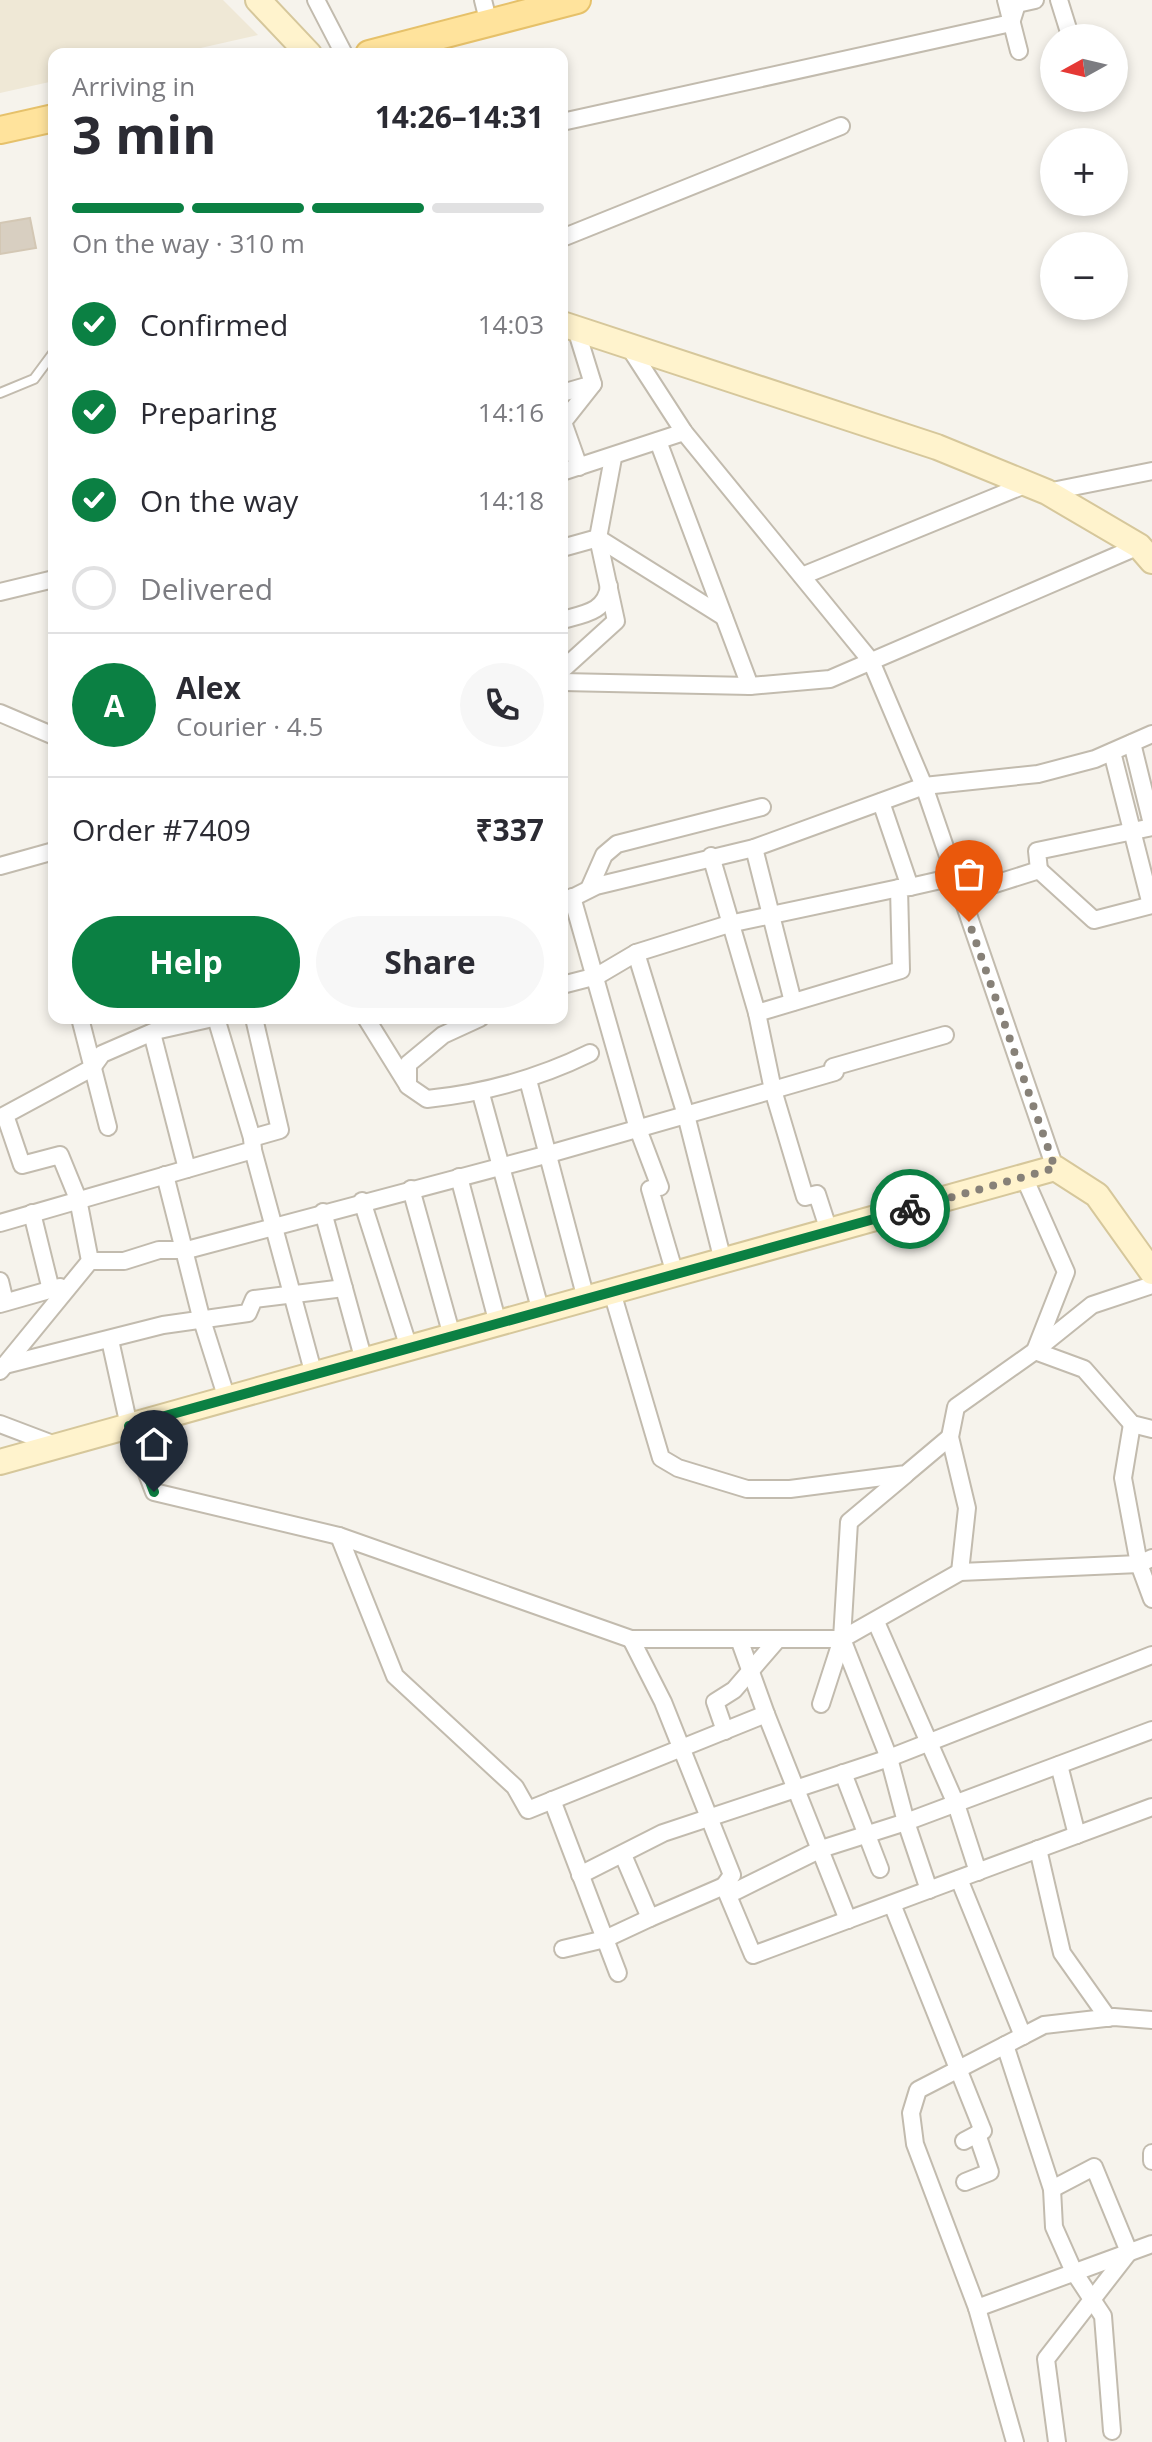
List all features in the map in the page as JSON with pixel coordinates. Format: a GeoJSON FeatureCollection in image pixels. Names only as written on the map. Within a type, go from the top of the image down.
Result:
{"type":"FeatureCollection","features":[{"type":"Feature","properties":{"kind":"main road"},"geometry":{"type":"LineString","coordinates":[[386,48],[486,12],[577,0]]}},
{"type":"Feature","properties":{"kind":"main road"},"geometry":{"type":"LineString","coordinates":[[0,130],[48,122]]}},
{"type":"Feature","properties":{"kind":"street"},"geometry":{"type":"LineString","coordinates":[[258,0],[303,48]]}},
{"type":"Feature","properties":{"kind":"street"},"geometry":{"type":"LineString","coordinates":[[316,0],[341,48]]}},
{"type":"Feature","properties":{"kind":"street"},"geometry":{"type":"LineString","coordinates":[[1006,0],[1019,51]]}},
{"type":"Feature","properties":{"kind":"street"},"geometry":{"type":"LineString","coordinates":[[1011,23],[1017,4],[1035,0]]}},
{"type":"Feature","properties":{"kind":"street"},"geometry":{"type":"LineString","coordinates":[[1059,0],[1066,24]]}},
{"type":"Feature","properties":{"kind":"street"},"geometry":{"type":"LineString","coordinates":[[568,121],[1011,23]]}},
{"type":"Feature","properties":{"kind":"street"},"geometry":{"type":"LineString","coordinates":[[568,236],[841,126]]}},
{"type":"Feature","properties":{"kind":"street"},"geometry":{"type":"LineString","coordinates":[[569,327],[937,447],[1037,488],[1145,554]]}},
{"type":"Feature","properties":{"kind":"street"},"geometry":{"type":"LineString","coordinates":[[569,327],[593,384]]}},
{"type":"Feature","properties":{"kind":"street"},"geometry":{"type":"LineString","coordinates":[[629,347],[684,432],[871,661],[924,786],[1055,1168],[1097,1195],[1152,1272]]}},
{"type":"Feature","properties":{"kind":"street"},"geometry":{"type":"LineString","coordinates":[[568,391],[593,384]]}},
{"type":"Feature","properties":{"kind":"street"},"geometry":{"type":"LineString","coordinates":[[568,416],[593,384]]}},
{"type":"Feature","properties":{"kind":"street"},"geometry":{"type":"LineString","coordinates":[[568,470],[613,458],[684,432]]}},
{"type":"Feature","properties":{"kind":"street"},"geometry":{"type":"LineString","coordinates":[[568,436],[579,467]]}},
{"type":"Feature","properties":{"kind":"street"},"geometry":{"type":"LineString","coordinates":[[658,441],[750,686]]}},
{"type":"Feature","properties":{"kind":"street"},"geometry":{"type":"LineString","coordinates":[[568,665],[616,621],[598,538],[613,458]]}},
{"type":"Feature","properties":{"kind":"street"},"geometry":{"type":"LineString","coordinates":[[802,576],[1037,488],[1152,471]]}},
{"type":"Feature","properties":{"kind":"street"},"geometry":{"type":"LineString","coordinates":[[568,546],[598,538],[724,617]]}},
{"type":"Feature","properties":{"kind":"street"},"geometry":{"type":"LineString","coordinates":[[568,618],[594,612],[607,599],[609,588],[598,538]]}},
{"type":"Feature","properties":{"kind":"street"},"geometry":{"type":"LineString","coordinates":[[568,682],[750,686],[830,679],[1145,554]]}},
{"type":"Feature","properties":{"kind":"street"},"geometry":{"type":"LineString","coordinates":[[0,592],[48,580]]}},
{"type":"Feature","properties":{"kind":"street"},"geometry":{"type":"LineString","coordinates":[[0,713],[48,733]]}},
{"type":"Feature","properties":{"kind":"street"},"geometry":{"type":"LineString","coordinates":[[568,898],[589,889],[711,856],[754,848],[924,786],[1038,774],[1151,738]]}},
{"type":"Feature","properties":{"kind":"street"},"geometry":{"type":"LineString","coordinates":[[1112,752],[1131,832],[1151,905],[1094,920],[1039,870],[1037,851],[1131,832],[1152,826],[1132,743]]}},
{"type":"Feature","properties":{"kind":"street"},"geometry":{"type":"LineString","coordinates":[[757,1013],[901,970],[904,888],[881,802]]}},
{"type":"Feature","properties":{"kind":"street"},"geometry":{"type":"LineString","coordinates":[[589,889],[604,855],[617,844],[762,807]]}},
{"type":"Feature","properties":{"kind":"street"},"geometry":{"type":"LineString","coordinates":[[754,848],[793,1002]]}},
{"type":"Feature","properties":{"kind":"street"},"geometry":{"type":"LineString","coordinates":[[0,866],[48,856]]}},
{"type":"Feature","properties":{"kind":"street"},"geometry":{"type":"LineString","coordinates":[[711,856],[757,1013],[773,1090],[805,1197],[817,1194],[829,1231]]}},
{"type":"Feature","properties":{"kind":"street"},"geometry":{"type":"LineString","coordinates":[[960,895],[1039,870]]}},
{"type":"Feature","properties":{"kind":"street"},"geometry":{"type":"LineString","coordinates":[[568,983],[597,976],[636,953],[729,924],[954,877]]}},
{"type":"Feature","properties":{"kind":"street"},"geometry":{"type":"LineString","coordinates":[[568,906],[597,976],[638,1129],[660,1187],[650,1189],[675,1274]]}},
{"type":"Feature","properties":{"kind":"street"},"geometry":{"type":"LineString","coordinates":[[636,953],[686,1115],[723,1261]]}},
{"type":"Feature","properties":{"kind":"street"},"geometry":{"type":"LineString","coordinates":[[81,1024],[108,1127]]}},
{"type":"Feature","properties":{"kind":"street"},"geometry":{"type":"LineString","coordinates":[[90,1261],[78,1199],[60,1155],[22,1165],[2,1116],[92,1068],[102,1054],[152,1033],[190,1024]]}},
{"type":"Feature","properties":{"kind":"street"},"geometry":{"type":"LineString","coordinates":[[217,1024],[276,1225],[314,1375]]}},
{"type":"Feature","properties":{"kind":"street"},"geometry":{"type":"LineString","coordinates":[[0,1223],[187,1169],[280,1130],[255,1024]]}},
{"type":"Feature","properties":{"kind":"street"},"geometry":{"type":"LineString","coordinates":[[370,1024],[408,1086],[427,1099],[481,1094],[528,1080],[590,1053]]}},
{"type":"Feature","properties":{"kind":"street"},"geometry":{"type":"LineString","coordinates":[[408,1086],[408,1064],[443,1035],[467,1024]]}},
{"type":"Feature","properties":{"kind":"street"},"geometry":{"type":"LineString","coordinates":[[152,1033],[187,1169]]}},
{"type":"Feature","properties":{"kind":"street"},"geometry":{"type":"LineString","coordinates":[[2,1368],[90,1261],[124,1261],[159,1250],[187,1250],[638,1129],[835,1072],[833,1067],[945,1035]]}},
{"type":"Feature","properties":{"kind":"street"},"geometry":{"type":"LineString","coordinates":[[528,1080],[586,1299]]}},
{"type":"Feature","properties":{"kind":"street"},"geometry":{"type":"LineString","coordinates":[[481,1094],[541,1312]]}},
{"type":"Feature","properties":{"kind":"street"},"geometry":{"type":"LineString","coordinates":[[0,1462],[1055,1168]]}},
{"type":"Feature","properties":{"kind":"street"},"geometry":{"type":"LineString","coordinates":[[165,1175],[187,1250],[201,1317],[227,1399]]}},
{"type":"Feature","properties":{"kind":"street"},"geometry":{"type":"LineString","coordinates":[[459,1177],[498,1324]]}},
{"type":"Feature","properties":{"kind":"street"},"geometry":{"type":"LineString","coordinates":[[1024,1177],[1066,1272],[1035,1351]]}},
{"type":"Feature","properties":{"kind":"street"},"geometry":{"type":"LineString","coordinates":[[411,1189],[452,1336]]}},
{"type":"Feature","properties":{"kind":"street"},"geometry":{"type":"LineString","coordinates":[[362,1201],[409,1348]]}},
{"type":"Feature","properties":{"kind":"street"},"geometry":{"type":"LineString","coordinates":[[323,1212],[364,1361]]}},
{"type":"Feature","properties":{"kind":"street"},"geometry":{"type":"LineString","coordinates":[[32,1213],[51,1290]]}},
{"type":"Feature","properties":{"kind":"street"},"geometry":{"type":"LineString","coordinates":[[0,1281],[2,1303],[70,1284]]}},
{"type":"Feature","properties":{"kind":"street"},"geometry":{"type":"LineString","coordinates":[[960,1572],[967,1508],[950,1437],[956,1407],[1035,1351],[1092,1305],[1152,1285]]}},
{"type":"Feature","properties":{"kind":"street"},"geometry":{"type":"LineString","coordinates":[[2,1368],[201,1317],[248,1313],[254,1299],[344,1288]]}},
{"type":"Feature","properties":{"kind":"street"},"geometry":{"type":"LineString","coordinates":[[612,1292],[661,1458],[678,1468],[747,1489],[790,1489],[906,1474]]}},
{"type":"Feature","properties":{"kind":"street"},"geometry":{"type":"LineString","coordinates":[[110,1340],[129,1426],[154,1492],[339,1536],[631,1639],[842,1639],[960,1572],[1146,1561]]}},
{"type":"Feature","properties":{"kind":"street"},"geometry":{"type":"LineString","coordinates":[[1035,1351],[1084,1369],[1132,1424],[1152,1429]]}},
{"type":"Feature","properties":{"kind":"street"},"geometry":{"type":"LineString","coordinates":[[0,1424],[58,1446]]}},
{"type":"Feature","properties":{"kind":"street"},"geometry":{"type":"LineString","coordinates":[[1132,1424],[1123,1478],[1146,1561],[1152,1599]]}},
{"type":"Feature","properties":{"kind":"street"},"geometry":{"type":"LineString","coordinates":[[821,1704],[842,1639],[849,1522],[950,1437]]}},
{"type":"Feature","properties":{"kind":"street"},"geometry":{"type":"LineString","coordinates":[[339,1536],[395,1676],[515,1787],[528,1810],[766,1714]]}},
{"type":"Feature","properties":{"kind":"street"},"geometry":{"type":"LineString","coordinates":[[876,1622],[956,1804],[978,1872]]}},
{"type":"Feature","properties":{"kind":"street"},"geometry":{"type":"LineString","coordinates":[[563,1949],[605,1939],[724,1886],[732,1875],[707,1819],[682,1748],[631,1639]]}},
{"type":"Feature","properties":{"kind":"street"},"geometry":{"type":"LineString","coordinates":[[739,1639],[848,1920]]}},
{"type":"Feature","properties":{"kind":"street"},"geometry":{"type":"LineString","coordinates":[[725,1731],[715,1702],[734,1690],[778,1639]]}},
{"type":"Feature","properties":{"kind":"street"},"geometry":{"type":"LineString","coordinates":[[842,1639],[889,1758],[929,1890]]}},
{"type":"Feature","properties":{"kind":"street"},"geometry":{"type":"LineString","coordinates":[[580,1875],[663,1833],[889,1758],[1152,1655]]}},
{"type":"Feature","properties":{"kind":"street"},"geometry":{"type":"LineString","coordinates":[[724,1886],[736,1891],[821,1849],[906,1822],[1152,1730]]}},
{"type":"Feature","properties":{"kind":"street"},"geometry":{"type":"LineString","coordinates":[[1059,1765],[1077,1835]]}},
{"type":"Feature","properties":{"kind":"street"},"geometry":{"type":"LineString","coordinates":[[843,1773],[864,1836],[880,1869]]}},
{"type":"Feature","properties":{"kind":"street"},"geometry":{"type":"LineString","coordinates":[[552,1800],[618,1973]]}},
{"type":"Feature","properties":{"kind":"street"},"geometry":{"type":"LineString","coordinates":[[724,1886],[753,1955],[1152,1807]]}},
{"type":"Feature","properties":{"kind":"street"},"geometry":{"type":"LineString","coordinates":[[1038,1849],[1062,1953],[1108,2018]]}},
{"type":"Feature","properties":{"kind":"street"},"geometry":{"type":"LineString","coordinates":[[623,1855],[650,1918]]}},
{"type":"Feature","properties":{"kind":"street"},"geometry":{"type":"LineString","coordinates":[[959,1879],[1023,2036]]}},
{"type":"Feature","properties":{"kind":"street"},"geometry":{"type":"LineString","coordinates":[[892,1904],[983,2131],[970,2137],[990,2172],[965,2182]]}},
{"type":"Feature","properties":{"kind":"street"},"geometry":{"type":"LineString","coordinates":[[1015,2442],[977,2308],[915,2144],[911,2113],[918,2090],[1044,2025],[1108,2018],[1152,2020]]}},
{"type":"Feature","properties":{"kind":"street"},"geometry":{"type":"LineString","coordinates":[[1005,2045],[1052,2189],[1054,2227],[1074,2272],[1103,2316],[1112,2431]]}},
{"type":"Feature","properties":{"kind":"street"},"geometry":{"type":"LineString","coordinates":[[1152,2153],[1152,2161]]}},
{"type":"Feature","properties":{"kind":"street"},"geometry":{"type":"LineString","coordinates":[[1052,2189],[1094,2167],[1129,2252]]}},
{"type":"Feature","properties":{"kind":"street"},"geometry":{"type":"LineString","coordinates":[[977,2308],[1152,2244]]}},
{"type":"Feature","properties":{"kind":"street"},"geometry":{"type":"LineString","coordinates":[[1057,2442],[1046,2359],[1129,2252]]}},
{"type":"Feature","properties":{"kind":"lane"},"geometry":{"type":"LineString","coordinates":[[0,393],[34,379],[48,360]]}},
{"type":"Feature","properties":{"kind":"shaded area"},"geometry":{"type":"Polygon","coordinates":[[[0,0],[223,0],[258,35],[201,48],[48,48],[48,82],[0,93],[0,0]]]}},
{"type":"Feature","properties":{"kind":"building"},"geometry":{"type":"Polygon","coordinates":[[[30,218],[36,248],[0,254],[0,223],[30,218]]]}},
{"type":"Feature","properties":{"kind":"way so far"},"geometry":{"type":"LineString","coordinates":[[910,1209],[1055,1168],[969,922]]}},
{"type":"Feature","properties":{"kind":"route"},"geometry":{"type":"LineString","coordinates":[[154,1492],[129,1426],[910,1209]]}}]}
